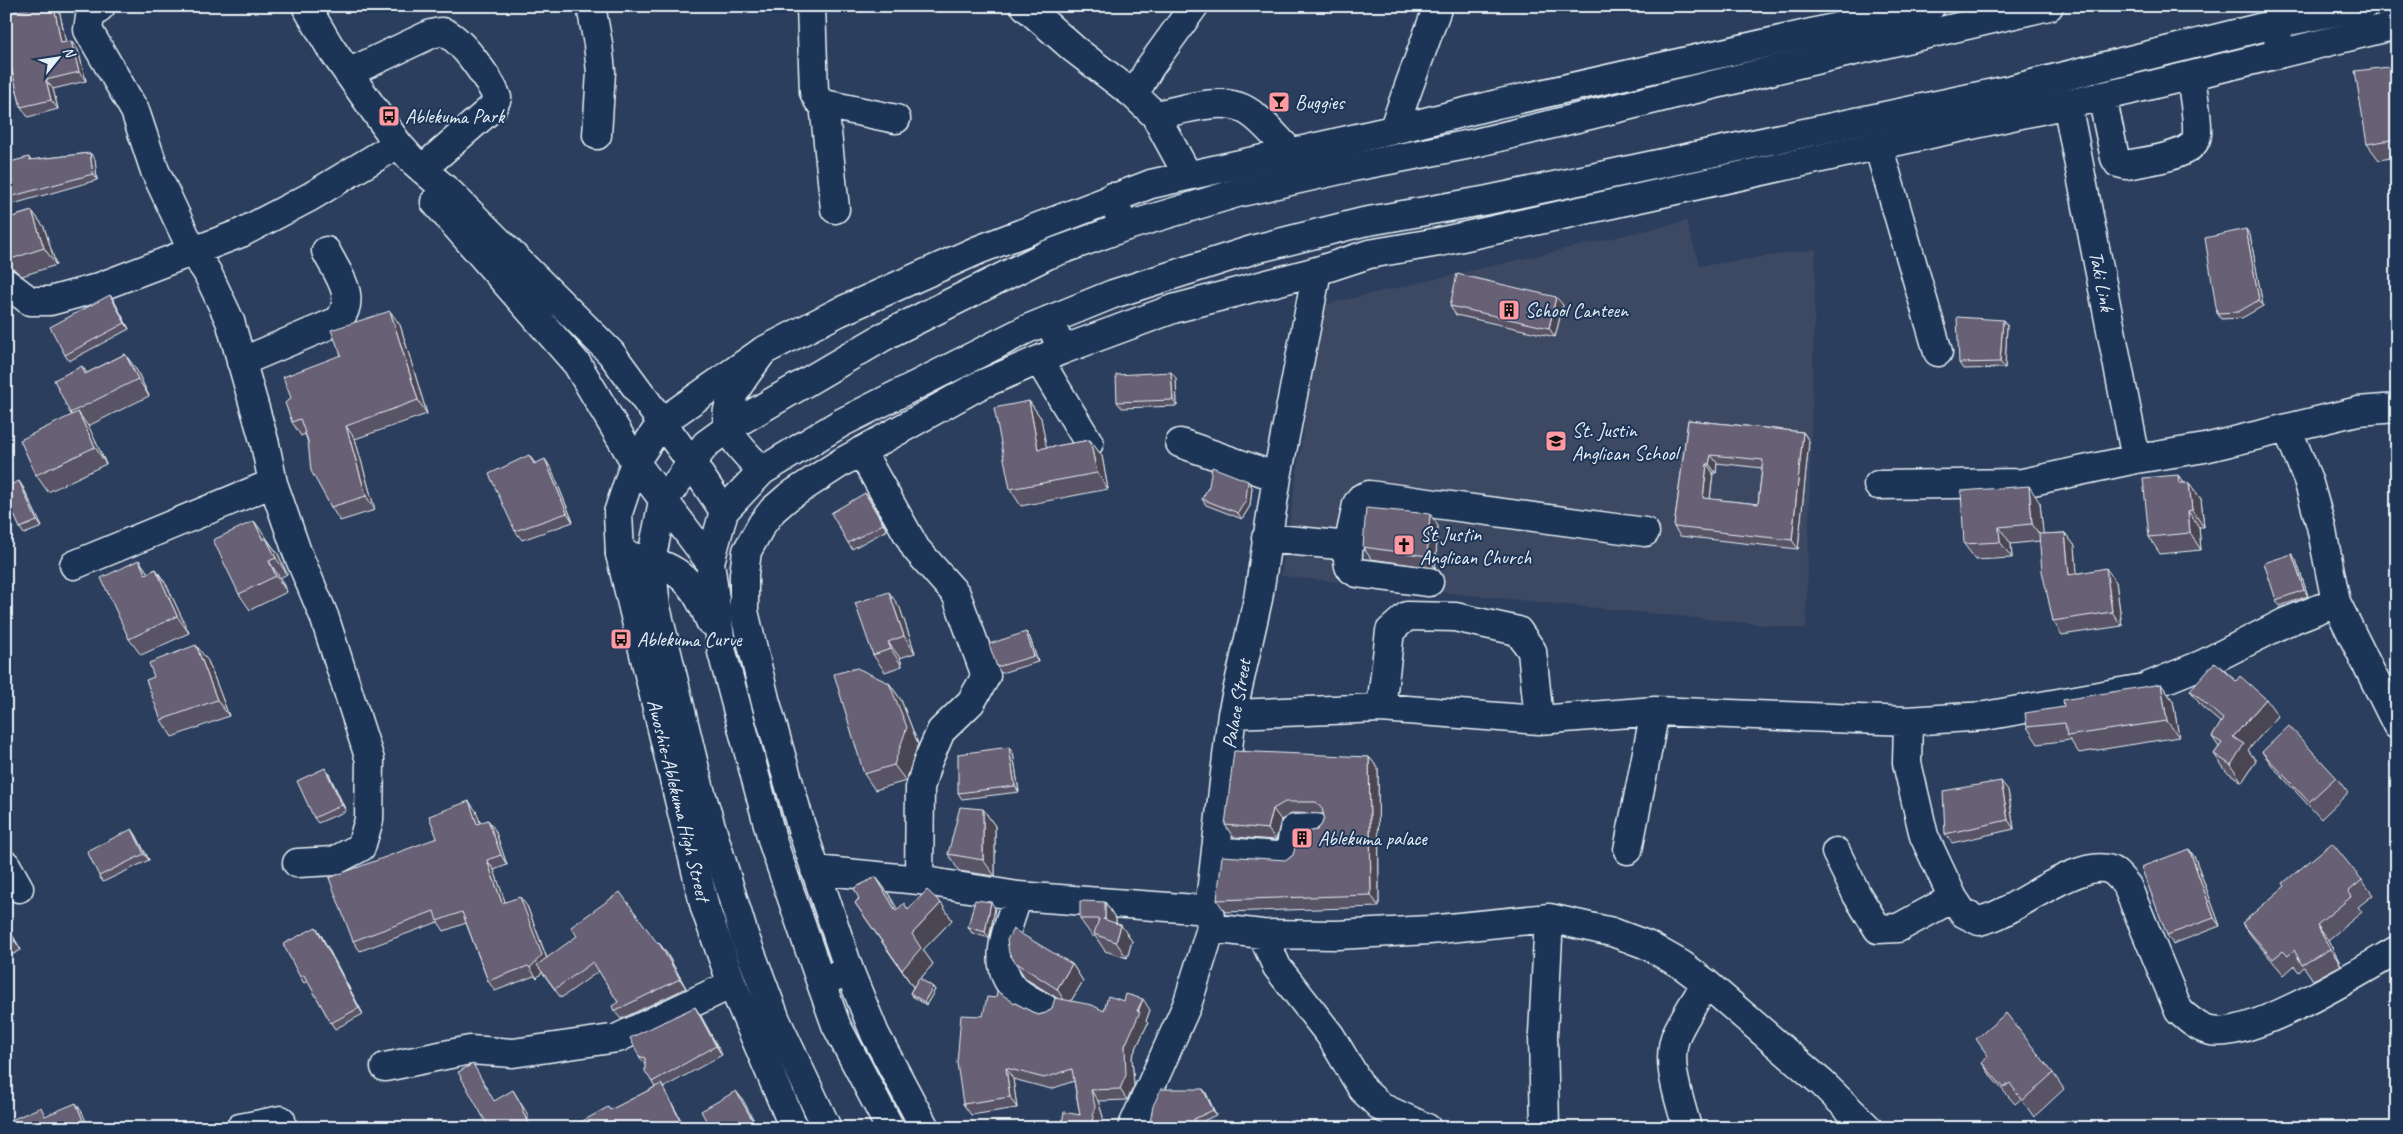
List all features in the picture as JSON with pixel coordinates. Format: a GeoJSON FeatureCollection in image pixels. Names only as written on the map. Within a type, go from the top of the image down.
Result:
{"type":"FeatureCollection","features":[{"type":"Feature","properties":{"kind":"street"},"geometry":{"type":"LineString","coordinates":[[100,6],[90,17],[88,30],[135,111],[154,171],[192,250],[207,272],[230,321],[265,444],[273,483],[297,552],[308,574],[324,616],[370,760],[369,820],[361,847],[334,862],[297,863]]}},
{"type":"Feature","properties":{"kind":"street"},"geometry":{"type":"LineString","coordinates":[[306,6],[348,74],[411,159],[426,192],[577,364],[635,462],[710,562]]}},
{"type":"Feature","properties":{"kind":"street"},"geometry":{"type":"LineString","coordinates":[[590,6],[598,44],[600,72],[597,135]]}},
{"type":"Feature","properties":{"kind":"street"},"geometry":{"type":"LineString","coordinates":[[811,6],[814,92],[818,100],[824,104],[896,119]]}},
{"type":"Feature","properties":{"kind":"street"},"geometry":{"type":"LineString","coordinates":[[1025,6],[1074,49],[1134,95],[1155,115],[1187,174]]}},
{"type":"Feature","properties":{"kind":"street"},"geometry":{"type":"LineString","coordinates":[[1134,95],[1150,67],[1194,6]]}},
{"type":"Feature","properties":{"kind":"street"},"geometry":{"type":"LineString","coordinates":[[1393,130],[1438,6]]}},
{"type":"Feature","properties":{"kind":"street","name":"Awoshie-Ablekuma High Street"},"geometry":{"type":"LineString","coordinates":[[794,1128],[732,984],[705,908],[620,554],[618,513],[635,462],[662,422],[763,351],[840,312],[943,266],[1112,197],[1187,174],[1393,130],[1829,18],[1931,6]]}},
{"type":"Feature","properties":{"kind":"street"},"geometry":{"type":"LineString","coordinates":[[663,500],[706,444],[728,428],[890,333],[1047,255],[1124,227],[1238,193],[1353,167],[1471,144],[1794,65],[2049,6]]}},
{"type":"Feature","properties":{"kind":"street"},"geometry":{"type":"LineString","coordinates":[[722,652],[710,562],[724,511],[762,471],[841,423],[1049,320],[1113,294],[1255,249],[1363,222],[1488,200],[2008,90],[2275,24],[2363,6]]}},
{"type":"Feature","properties":{"kind":"street"},"geometry":{"type":"LineString","coordinates":[[2275,24],[2281,53]]}},
{"type":"Feature","properties":{"kind":"street"},"geometry":{"type":"LineString","coordinates":[[925,1128],[875,1034],[849,970],[815,870],[766,699],[744,611],[744,574],[747,551],[762,524],[780,503],[861,450],[978,386],[1051,355],[1173,309],[1369,254],[1439,242],[2102,96],[2397,25]]}},
{"type":"Feature","properties":{"kind":"street"},"geometry":{"type":"LineString","coordinates":[[6,284],[30,300],[50,301],[94,289],[241,232],[310,197],[411,159],[492,108],[497,98],[493,86],[454,38],[442,32],[431,34],[348,74]]}},
{"type":"Feature","properties":{"kind":"street"},"geometry":{"type":"LineString","coordinates":[[2102,96],[2115,158],[2118,163],[2126,165],[2179,154],[2191,146],[2197,135],[2191,76]]}},
{"type":"Feature","properties":{"kind":"street"},"geometry":{"type":"LineString","coordinates":[[1155,115],[1225,103],[1242,108],[1262,122],[1291,152]]}},
{"type":"Feature","properties":{"kind":"street","name":"Taki Link"},"geometry":{"type":"LineString","coordinates":[[2067,103],[2136,458]]}},
{"type":"Feature","properties":{"kind":"street"},"geometry":{"type":"LineString","coordinates":[[824,104],[834,209]]}},
{"type":"Feature","properties":{"kind":"street"},"geometry":{"type":"LineString","coordinates":[[1878,145],[1938,352]]}},
{"type":"Feature","properties":{"kind":"street"},"geometry":{"type":"LineString","coordinates":[[411,159],[450,193],[611,353],[691,462],[724,511]]}},
{"type":"Feature","properties":{"kind":"street"},"geometry":{"type":"LineString","coordinates":[[1112,197],[1124,227]]}},
{"type":"Feature","properties":{"kind":"street"},"geometry":{"type":"LineString","coordinates":[[241,362],[338,322],[346,312],[348,296],[326,251]]}},
{"type":"Feature","properties":{"kind":"street","name":"Palace Street"},"geometry":{"type":"LineString","coordinates":[[1132,1128],[1187,1004],[1210,919],[1216,849],[1232,714],[1258,599],[1266,538],[1317,270]]}},
{"type":"Feature","properties":{"kind":"street"},"geometry":{"type":"LineString","coordinates":[[1049,320],[1051,355],[1089,443]]}},
{"type":"Feature","properties":{"kind":"street"},"geometry":{"type":"LineString","coordinates":[[762,471],[734,439],[728,428],[726,413],[730,400],[763,351]]}},
{"type":"Feature","properties":{"kind":"street"},"geometry":{"type":"LineString","coordinates":[[1878,485],[2023,484],[2136,458],[2205,448],[2358,411],[2397,408]]}},
{"type":"Feature","properties":{"kind":"street"},"geometry":{"type":"LineString","coordinates":[[2287,428],[2308,480],[2321,526],[2336,602],[2397,725]]}},
{"type":"Feature","properties":{"kind":"street"},"geometry":{"type":"LineString","coordinates":[[1180,443],[1277,477]]}},
{"type":"Feature","properties":{"kind":"street"},"geometry":{"type":"LineString","coordinates":[[861,450],[916,549],[956,594],[986,676],[971,702],[941,731],[926,763],[920,788],[919,880]]}},
{"type":"Feature","properties":{"kind":"street"},"geometry":{"type":"LineString","coordinates":[[74,565],[273,483]]}},
{"type":"Feature","properties":{"kind":"street"},"geometry":{"type":"LineString","coordinates":[[1429,582],[1357,573],[1350,568],[1348,562],[1349,546],[1361,498],[1369,495],[1645,532]]}},
{"type":"Feature","properties":{"kind":"street","name":"Awoshie-Ablekuma High Street"},"geometry":{"type":"LineString","coordinates":[[663,500],[651,561],[656,607],[700,790],[744,935],[776,1020],[827,1128]]}},
{"type":"Feature","properties":{"kind":"street"},"geometry":{"type":"LineString","coordinates":[[1266,538],[1349,546]]}},
{"type":"Feature","properties":{"kind":"street"},"geometry":{"type":"LineString","coordinates":[[620,554],[651,561],[682,575],[694,587],[702,600],[722,652],[773,843],[821,983],[836,1025],[890,1128]]}},
{"type":"Feature","properties":{"kind":"street"},"geometry":{"type":"LineString","coordinates":[[1232,714],[1381,708],[1539,720],[1655,712],[1908,721],[1985,716],[2144,688],[2203,664],[2286,622],[2336,602]]}},
{"type":"Feature","properties":{"kind":"street"},"geometry":{"type":"LineString","coordinates":[[1381,708],[1390,631],[1408,616],[1455,617],[1518,631],[1532,652],[1539,720]]}},
{"type":"Feature","properties":{"kind":"street"},"geometry":{"type":"LineString","coordinates":[[1628,850],[1655,712]]}},
{"type":"Feature","properties":{"kind":"street"},"geometry":{"type":"LineString","coordinates":[[1908,721],[1907,762],[1912,793],[1924,836],[1953,898],[1963,913],[1979,921],[2001,913],[2049,886],[2079,872],[2099,869],[2113,870],[2127,886],[2179,1011],[2193,1023],[2211,1031],[2234,1032],[2332,989],[2397,950]]}},
{"type":"Feature","properties":{"kind":"street"},"geometry":{"type":"LineString","coordinates":[[1216,849],[1227,852],[1289,857],[1294,829],[1317,828]]}},
{"type":"Feature","properties":{"kind":"street"},"geometry":{"type":"LineString","coordinates":[[1836,852],[1857,895],[1878,928],[1898,928],[1953,898]]}},
{"type":"Feature","properties":{"kind":"street"},"geometry":{"type":"LineString","coordinates":[[815,870],[919,880],[1018,896],[1210,919],[1262,934],[1356,934],[1549,918],[1612,932],[1647,945],[1682,965],[1706,983],[1822,1082],[1868,1128]]}},
{"type":"Feature","properties":{"kind":"street"},"geometry":{"type":"LineString","coordinates":[[1018,896],[1002,946],[1004,969],[1012,986],[1047,1010]]}},
{"type":"Feature","properties":{"kind":"street"},"geometry":{"type":"LineString","coordinates":[[1545,1128],[1543,1034],[1549,918]]}},
{"type":"Feature","properties":{"kind":"street"},"geometry":{"type":"LineString","coordinates":[[1262,934],[1277,967],[1330,1035],[1380,1118],[1427,1128]]}},
{"type":"Feature","properties":{"kind":"street"},"geometry":{"type":"LineString","coordinates":[[821,983],[849,970]]}},
{"type":"Feature","properties":{"kind":"street"},"geometry":{"type":"LineString","coordinates":[[1687,1128],[1673,1068],[1673,1048],[1676,1034],[1706,983]]}},
{"type":"Feature","properties":{"kind":"street"},"geometry":{"type":"LineString","coordinates":[[385,1067],[470,1050],[513,1054],[618,1038],[732,984]]}},
{"type":"Feature","properties":{"kind":"street"},"geometry":{"type":"LineString","coordinates":[[240,1128],[280,1120]]}},
{"type":"Feature","properties":{"kind":"shaded area","name":"St. Justin Anglican School"},"geometry":{"type":"Polygon","coordinates":[[[1686,221],[1700,266],[1816,249],[1806,629],[1281,576],[1323,305],[1686,221]]]}},
{"type":"Feature","properties":{"kind":"building"},"geometry":{"type":"Polygon","coordinates":[[[42,6],[54,6],[61,43],[71,41],[79,72],[46,80],[51,100],[21,107],[8,55],[6,55],[6,13],[42,6]]]}},
{"type":"Feature","properties":{"kind":"building"},"geometry":{"type":"Polygon","coordinates":[[[2397,66],[2397,139],[2367,144],[2355,71],[2397,66]]]}},
{"type":"Feature","properties":{"kind":"building"},"geometry":{"type":"Polygon","coordinates":[[[90,153],[93,174],[6,198],[6,163],[29,157],[30,160],[90,153]]]}},
{"type":"Feature","properties":{"kind":"building"},"geometry":{"type":"Polygon","coordinates":[[[32,211],[44,248],[11,259],[6,256],[6,219],[32,211]]]}},
{"type":"Feature","properties":{"kind":"building"},"geometry":{"type":"Polygon","coordinates":[[[2246,229],[2259,300],[2238,312],[2217,313],[2205,238],[2246,229]]]}},
{"type":"Feature","properties":{"kind":"building","name":"School Canteen"},"geometry":{"type":"Polygon","coordinates":[[[1457,274],[1556,297],[1549,328],[1450,306],[1457,274]]]}},
{"type":"Feature","properties":{"kind":"building"},"geometry":{"type":"Polygon","coordinates":[[[110,295],[125,323],[65,355],[50,327],[110,295]]]}},
{"type":"Feature","properties":{"kind":"building"},"geometry":{"type":"Polygon","coordinates":[[[390,311],[418,400],[346,426],[366,496],[331,507],[311,471],[308,441],[300,419],[292,422],[285,403],[291,398],[283,377],[341,355],[331,330],[390,311]]]}},
{"type":"Feature","properties":{"kind":"building"},"geometry":{"type":"Polygon","coordinates":[[[1957,317],[2003,320],[2000,362],[1959,363],[1957,317]]]}},
{"type":"Feature","properties":{"kind":"building"},"geometry":{"type":"Polygon","coordinates":[[[125,354],[138,379],[70,413],[54,380],[82,366],[85,374],[125,354]]]}},
{"type":"Feature","properties":{"kind":"building"},"geometry":{"type":"Polygon","coordinates":[[[1171,372],[1173,400],[1117,402],[1116,375],[1171,372]]]}},
{"type":"Feature","properties":{"kind":"building"},"geometry":{"type":"Polygon","coordinates":[[[1029,401],[1038,449],[1090,440],[1097,473],[1010,489],[994,408],[1029,401]]]}},
{"type":"Feature","properties":{"kind":"building"},"geometry":{"type":"Polygon","coordinates":[[[78,412],[95,447],[36,475],[20,440],[78,412]]]}},
{"type":"Feature","properties":{"kind":"building"},"geometry":{"type":"Polygon","coordinates":[[[1688,420],[1803,432],[1792,540],[1674,527],[1688,420]],[[1711,455],[1709,464],[1707,464],[1703,498],[1758,504],[1763,460],[1711,455]]]}},
{"type":"Feature","properties":{"kind":"building"},"geometry":{"type":"Polygon","coordinates":[[[529,455],[534,464],[545,459],[567,513],[515,531],[489,474],[529,455]]]}},
{"type":"Feature","properties":{"kind":"building"},"geometry":{"type":"Polygon","coordinates":[[[1212,467],[1248,481],[1246,500],[1238,513],[1202,499],[1209,486],[1212,467]]]}},
{"type":"Feature","properties":{"kind":"building"},"geometry":{"type":"Polygon","coordinates":[[[2178,475],[2179,483],[2189,483],[2192,510],[2188,511],[2190,533],[2149,537],[2143,478],[2178,475]]]}},
{"type":"Feature","properties":{"kind":"building"},"geometry":{"type":"Polygon","coordinates":[[[19,481],[37,521],[20,528],[6,497],[6,487],[19,481]]]}},
{"type":"Feature","properties":{"kind":"building"},"geometry":{"type":"Polygon","coordinates":[[[2029,486],[2032,524],[1999,527],[2000,542],[1964,544],[1961,491],[2029,486]]]}},
{"type":"Feature","properties":{"kind":"building"},"geometry":{"type":"Polygon","coordinates":[[[865,493],[883,524],[848,543],[831,513],[865,493]]]}},
{"type":"Feature","properties":{"kind":"building"},"geometry":{"type":"Polygon","coordinates":[[[1366,508],[1430,514],[1427,556],[1363,547],[1366,508]]]}},
{"type":"Feature","properties":{"kind":"building"},"geometry":{"type":"Polygon","coordinates":[[[254,521],[263,540],[266,538],[276,558],[269,561],[276,576],[239,594],[213,540],[254,521]]]}},
{"type":"Feature","properties":{"kind":"building"},"geometry":{"type":"Polygon","coordinates":[[[2065,533],[2069,575],[2106,568],[2112,612],[2053,621],[2042,571],[2039,534],[2065,533]]]}},
{"type":"Feature","properties":{"kind":"building"},"geometry":{"type":"Polygon","coordinates":[[[2292,554],[2304,590],[2276,600],[2264,563],[2292,554]]]}},
{"type":"Feature","properties":{"kind":"building"},"geometry":{"type":"Polygon","coordinates":[[[139,560],[145,574],[156,569],[177,616],[129,639],[101,578],[139,560]]]}},
{"type":"Feature","properties":{"kind":"building"},"geometry":{"type":"Polygon","coordinates":[[[889,592],[904,636],[888,642],[891,649],[873,655],[855,603],[889,592]]]}},
{"type":"Feature","properties":{"kind":"building"},"geometry":{"type":"Polygon","coordinates":[[[1026,632],[1034,656],[997,667],[989,644],[1026,632]]]}},
{"type":"Feature","properties":{"kind":"building"},"geometry":{"type":"Polygon","coordinates":[[[196,645],[217,700],[161,720],[146,680],[154,677],[149,663],[196,645]]]}},
{"type":"Feature","properties":{"kind":"building"},"geometry":{"type":"Polygon","coordinates":[[[2215,662],[2236,681],[2240,676],[2266,699],[2233,737],[2244,744],[2231,765],[2214,754],[2222,743],[2212,737],[2223,719],[2190,690],[2215,662]]]}},
{"type":"Feature","properties":{"kind":"building"},"geometry":{"type":"Polygon","coordinates":[[[857,668],[889,683],[907,727],[894,765],[864,774],[834,674],[857,668]]]}},
{"type":"Feature","properties":{"kind":"building"},"geometry":{"type":"Polygon","coordinates":[[[2161,684],[2167,721],[2067,736],[2065,723],[2027,727],[2025,713],[2064,707],[2063,700],[2161,684]]]}},
{"type":"Feature","properties":{"kind":"building"},"geometry":{"type":"Polygon","coordinates":[[[2289,726],[2336,777],[2309,802],[2262,752],[2289,726]]]}},
{"type":"Feature","properties":{"kind":"building"},"geometry":{"type":"Polygon","coordinates":[[[1009,747],[1015,786],[958,793],[958,754],[1009,747]]]}},
{"type":"Feature","properties":{"kind":"building","name":"Ablekuma palace"},"geometry":{"type":"Polygon","coordinates":[[[1234,751],[1369,757],[1371,895],[1217,900],[1222,856],[1287,860],[1293,855],[1299,833],[1317,830],[1322,824],[1324,816],[1322,809],[1316,802],[1285,802],[1273,809],[1268,829],[1225,825],[1234,751]]]}},
{"type":"Feature","properties":{"kind":"building"},"geometry":{"type":"Polygon","coordinates":[[[325,768],[342,805],[314,818],[297,781],[325,768]]]}},
{"type":"Feature","properties":{"kind":"building"},"geometry":{"type":"Polygon","coordinates":[[[2001,781],[2008,820],[1945,834],[1943,791],[2001,781]]]}},
{"type":"Feature","properties":{"kind":"building"},"geometry":{"type":"Polygon","coordinates":[[[469,801],[477,824],[488,820],[501,855],[487,860],[502,903],[520,897],[542,955],[530,968],[528,966],[488,981],[462,912],[437,921],[434,911],[353,941],[329,878],[437,838],[429,816],[469,801]]]}},
{"type":"Feature","properties":{"kind":"building"},"geometry":{"type":"Polygon","coordinates":[[[960,807],[983,809],[983,860],[948,854],[960,807]]]}},
{"type":"Feature","properties":{"kind":"building"},"geometry":{"type":"Polygon","coordinates":[[[132,829],[144,854],[99,876],[87,851],[132,829]]]}},
{"type":"Feature","properties":{"kind":"building"},"geometry":{"type":"Polygon","coordinates":[[[2332,843],[2362,880],[2348,892],[2351,897],[2317,925],[2330,949],[2302,965],[2294,950],[2288,956],[2283,951],[2273,959],[2242,923],[2285,886],[2283,883],[2332,843]]]}},
{"type":"Feature","properties":{"kind":"building"},"geometry":{"type":"Polygon","coordinates":[[[2189,849],[2214,918],[2167,935],[2141,867],[2189,849]]]}},
{"type":"Feature","properties":{"kind":"building"},"geometry":{"type":"Polygon","coordinates":[[[876,877],[896,911],[904,903],[908,910],[927,890],[941,903],[912,934],[921,948],[902,970],[855,903],[859,899],[854,888],[876,877]]]}},
{"type":"Feature","properties":{"kind":"building"},"geometry":{"type":"Polygon","coordinates":[[[620,892],[659,943],[680,979],[614,1011],[612,1006],[618,1002],[593,962],[555,989],[537,965],[577,936],[571,927],[620,892]]]}},
{"type":"Feature","properties":{"kind":"building"},"geometry":{"type":"Polygon","coordinates":[[[975,900],[991,902],[985,932],[968,927],[975,900]]]}},
{"type":"Feature","properties":{"kind":"building"},"geometry":{"type":"Polygon","coordinates":[[[1080,901],[1105,902],[1105,919],[1103,919],[1121,925],[1116,942],[1094,934],[1099,919],[1080,919],[1080,901]]]}},
{"type":"Feature","properties":{"kind":"building"},"geometry":{"type":"Polygon","coordinates":[[[6,926],[15,941],[6,946],[6,926]]]}},
{"type":"Feature","properties":{"kind":"building"},"geometry":{"type":"Polygon","coordinates":[[[316,927],[359,1008],[331,1023],[304,975],[300,977],[283,944],[316,927]]]}},
{"type":"Feature","properties":{"kind":"building"},"geometry":{"type":"Polygon","coordinates":[[[1013,929],[1072,964],[1057,989],[1015,962],[1009,953],[1007,940],[1013,929]]]}},
{"type":"Feature","properties":{"kind":"building"},"geometry":{"type":"Polygon","coordinates":[[[919,978],[933,987],[924,1002],[910,993],[919,978]]]}},
{"type":"Feature","properties":{"kind":"building"},"geometry":{"type":"Polygon","coordinates":[[[997,991],[1038,1015],[1046,1013],[1052,1008],[1055,998],[1092,1005],[1104,1011],[1108,996],[1124,1001],[1126,994],[1143,999],[1137,1011],[1140,1012],[1125,1046],[1126,1075],[1120,1089],[1091,1090],[1095,1106],[1091,1128],[1061,1128],[1064,1112],[1080,1115],[1072,1069],[1044,1078],[1006,1068],[1010,1097],[963,1104],[957,1063],[961,1015],[983,1016],[987,997],[996,998],[997,991]]]}},
{"type":"Feature","properties":{"kind":"building"},"geometry":{"type":"Polygon","coordinates":[[[695,1007],[716,1046],[652,1082],[645,1071],[645,1058],[639,1056],[630,1038],[695,1007]]]}},
{"type":"Feature","properties":{"kind":"building"},"geometry":{"type":"Polygon","coordinates":[[[2006,1013],[2053,1073],[2022,1101],[2010,1083],[2004,1088],[1982,1063],[1988,1056],[1976,1039],[2006,1013]]]}},
{"type":"Feature","properties":{"kind":"building"},"geometry":{"type":"Polygon","coordinates":[[[473,1064],[494,1101],[513,1090],[532,1128],[484,1128],[488,1126],[458,1072],[473,1064]]]}},
{"type":"Feature","properties":{"kind":"building"},"geometry":{"type":"Polygon","coordinates":[[[661,1084],[683,1125],[677,1128],[570,1128],[608,1107],[610,1110],[661,1084]]]}},
{"type":"Feature","properties":{"kind":"building"},"geometry":{"type":"Polygon","coordinates":[[[1161,1089],[1203,1089],[1213,1110],[1194,1119],[1196,1128],[1149,1128],[1153,1106],[1161,1089]]]}},
{"type":"Feature","properties":{"kind":"building"},"geometry":{"type":"Polygon","coordinates":[[[736,1091],[757,1128],[710,1128],[701,1111],[736,1091]]]}},
{"type":"Feature","properties":{"kind":"building"},"geometry":{"type":"Polygon","coordinates":[[[76,1103],[86,1128],[12,1128],[9,1121],[41,1107],[45,1116],[76,1103]]]}},
{"type":"Feature","properties":{"kind":"place","name":"Buggies"},"geometry":{"type":"Point","coordinates":[1279,102]}},
{"type":"Feature","properties":{"kind":"place","name":"Ablekuma Park"},"geometry":{"type":"Point","coordinates":[389,116]}},
{"type":"Feature","properties":{"kind":"place","name":"School Canteen"},"geometry":{"type":"Point","coordinates":[1509,310]}},
{"type":"Feature","properties":{"kind":"place","name":"St. Justin Anglican School"},"geometry":{"type":"Point","coordinates":[1556,441]}},
{"type":"Feature","properties":{"kind":"place","name":"St Justin Anglican Church"},"geometry":{"type":"Point","coordinates":[1404,545]}},
{"type":"Feature","properties":{"kind":"place","name":"Ablekuma Curve"},"geometry":{"type":"Point","coordinates":[621,639]}},
{"type":"Feature","properties":{"kind":"place","name":"Ablekuma palace"},"geometry":{"type":"Point","coordinates":[1302,838]}}]}
